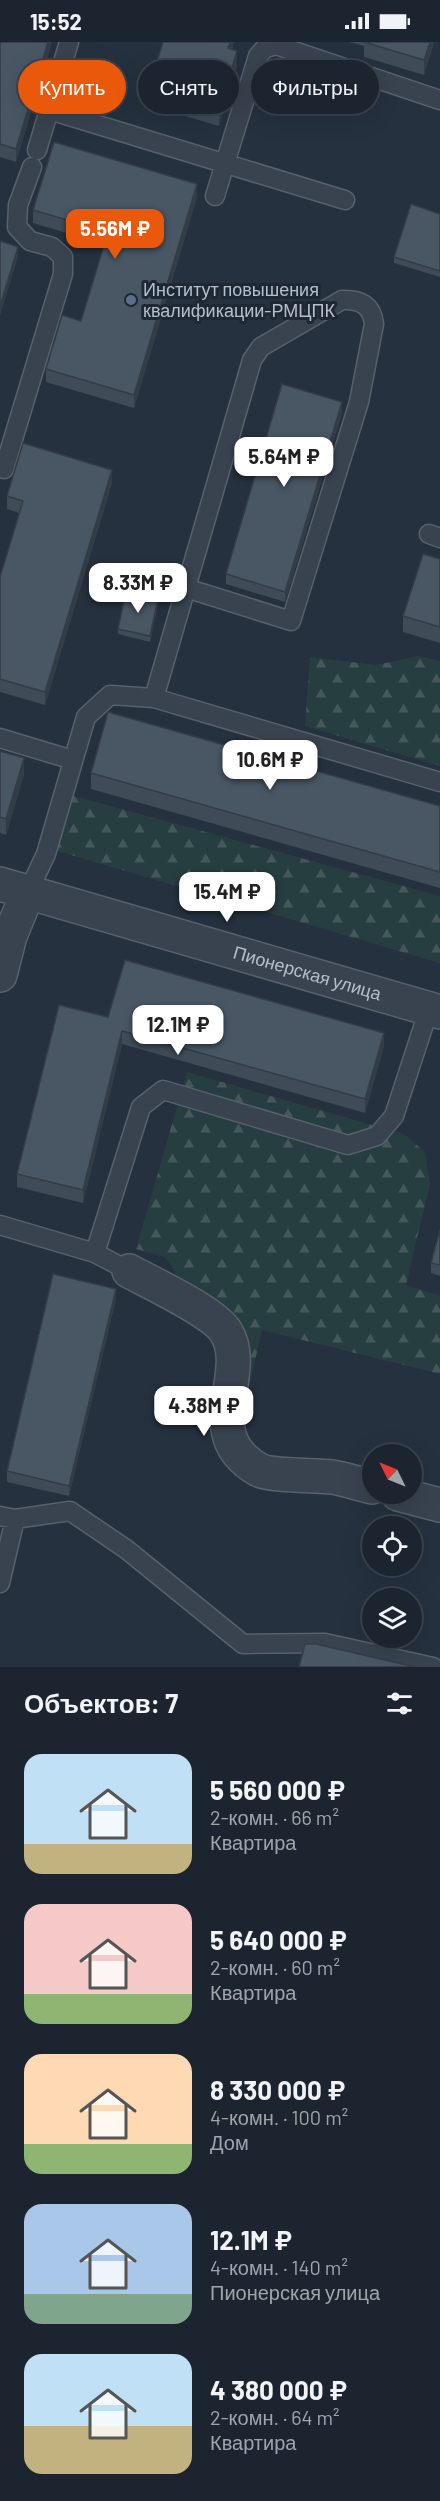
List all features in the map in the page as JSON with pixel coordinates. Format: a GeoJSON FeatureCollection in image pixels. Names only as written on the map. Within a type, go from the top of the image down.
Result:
{"type":"FeatureCollection","features":[{"type":"Feature","properties":{"kind":"street"},"geometry":{"type":"LineString","coordinates":[[0,975],[10,936],[14,888]]}},
{"type":"Feature","properties":{"kind":"street","name":"Пионерская улица"},"geometry":{"type":"LineString","coordinates":[[14,888],[435,1010]]}},
{"type":"Feature","properties":{"kind":"street"},"geometry":{"type":"LineString","coordinates":[[129,1271],[213,1319],[226,1332],[233,1352],[227,1419],[231,1443],[238,1455],[261,1471],[334,1477],[362,1484]]}},
{"type":"Feature","properties":{"kind":"street"},"geometry":{"type":"LineString","coordinates":[[422,1500],[440,1505]]}},
{"type":"Feature","properties":{"kind":"lane"},"geometry":{"type":"LineString","coordinates":[[64,60],[69,42]]}},
{"type":"Feature","properties":{"kind":"lane"},"geometry":{"type":"LineString","coordinates":[[214,196],[258,56],[266,48],[276,45],[440,100]]}},
{"type":"Feature","properties":{"kind":"lane"},"geometry":{"type":"LineString","coordinates":[[4,469],[63,274],[63,257],[52,247],[30,241],[17,227],[18,205],[48,114]]}},
{"type":"Feature","properties":{"kind":"lane"},"geometry":{"type":"LineString","coordinates":[[62,114],[345,200]]}},
{"type":"Feature","properties":{"kind":"lane"},"geometry":{"type":"LineString","coordinates":[[154,698],[252,360],[261,347],[342,300],[355,299],[366,305],[373,313],[374,324],[359,402],[291,621],[186,588]]}},
{"type":"Feature","properties":{"kind":"lane"},"geometry":{"type":"LineString","coordinates":[[14,888],[46,854],[86,717],[110,695],[154,698],[440,782]]}},
{"type":"Feature","properties":{"kind":"lane"},"geometry":{"type":"LineString","coordinates":[[0,738],[73,760]]}},
{"type":"Feature","properties":{"kind":"lane"},"geometry":{"type":"LineString","coordinates":[[95,1253],[141,1107],[163,1090],[348,1145],[376,1136],[394,1116],[435,1010]]}},
{"type":"Feature","properties":{"kind":"lane"},"geometry":{"type":"LineString","coordinates":[[0,1225],[95,1253],[129,1271]]}},
{"type":"Feature","properties":{"kind":"lane"},"geometry":{"type":"LineString","coordinates":[[0,1583],[7,1517],[70,1511],[126,1549],[243,1644],[325,1642],[433,1667]]}},
{"type":"Feature","properties":{"kind":"green space"},"geometry":{"type":"Polygon","coordinates":[[[418,656],[440,661],[440,766],[305,726],[310,657],[376,665],[418,656]]]}},
{"type":"Feature","properties":{"kind":"green space"},"geometry":{"type":"Polygon","coordinates":[[[63,793],[440,896],[440,963],[47,848],[63,793]]]}},
{"type":"Feature","properties":{"kind":"green space"},"geometry":{"type":"Polygon","coordinates":[[[187,1072],[404,1134],[425,1152],[430,1184],[406,1285],[440,1296],[440,1374],[262,1330],[238,1435],[218,1336],[165,1257],[136,1249],[187,1072]]]}},
{"type":"Feature","properties":{"kind":"building"},"geometry":{"type":"Polygon","coordinates":[[[0,42],[48,42],[43,60],[18,60],[18,114],[26,114],[16,149],[0,144],[0,42]]]}},
{"type":"Feature","properties":{"kind":"building"},"geometry":{"type":"Polygon","coordinates":[[[163,42],[230,42],[228,48],[237,51],[234,60],[157,60],[163,42]]]}},
{"type":"Feature","properties":{"kind":"building"},"geometry":{"type":"Polygon","coordinates":[[[364,42],[430,42],[424,60],[364,42]]]}},
{"type":"Feature","properties":{"kind":"building"},"geometry":{"type":"Polygon","coordinates":[[[54,142],[197,184],[134,395],[46,369],[62,315],[81,321],[108,232],[33,210],[54,142]]]}},
{"type":"Feature","properties":{"kind":"building"},"geometry":{"type":"Polygon","coordinates":[[[411,204],[440,214],[440,271],[394,257],[411,204]]]}},
{"type":"Feature","properties":{"kind":"building"},"geometry":{"type":"Polygon","coordinates":[[[0,241],[18,247],[0,306],[0,241]]]}},
{"type":"Feature","properties":{"kind":"building"},"geometry":{"type":"Polygon","coordinates":[[[282,384],[342,402],[285,592],[226,574],[282,384]]]}},
{"type":"Feature","properties":{"kind":"building"},"geometry":{"type":"Polygon","coordinates":[[[23,443],[112,470],[45,692],[0,679],[0,577],[23,501],[7,496],[23,443]]]}},
{"type":"Feature","properties":{"kind":"building"},"geometry":{"type":"Polygon","coordinates":[[[423,554],[440,559],[440,627],[403,616],[423,554]]]}},
{"type":"Feature","properties":{"kind":"building"},"geometry":{"type":"Polygon","coordinates":[[[126,591],[158,599],[150,636],[118,629],[126,591]]]}},
{"type":"Feature","properties":{"kind":"building"},"geometry":{"type":"Polygon","coordinates":[[[108,712],[440,806],[440,872],[91,773],[108,712]]]}},
{"type":"Feature","properties":{"kind":"building"},"geometry":{"type":"Polygon","coordinates":[[[0,751],[24,758],[6,819],[0,817],[0,751]]]}},
{"type":"Feature","properties":{"kind":"building"},"geometry":{"type":"Polygon","coordinates":[[[125,960],[384,1033],[365,1099],[122,1031],[83,1190],[17,1174],[59,1005],[108,1017],[125,960]]]}},
{"type":"Feature","properties":{"kind":"building"},"geometry":{"type":"Polygon","coordinates":[[[440,1230],[440,1265],[431,1263],[440,1230]]]}},
{"type":"Feature","properties":{"kind":"building"},"geometry":{"type":"Polygon","coordinates":[[[53,1274],[116,1289],[69,1486],[7,1471],[53,1274]]]}},
{"type":"Feature","properties":{"kind":"building"},"geometry":{"type":"Polygon","coordinates":[[[305,1644],[316,1644],[415,1667],[299,1667],[305,1644]]]}},
{"type":"Feature","properties":{"kind":"place","name":"Институт повышения квалификации-РМЦПК"},"geometry":{"type":"Point","coordinates":[131,300]}}]}
